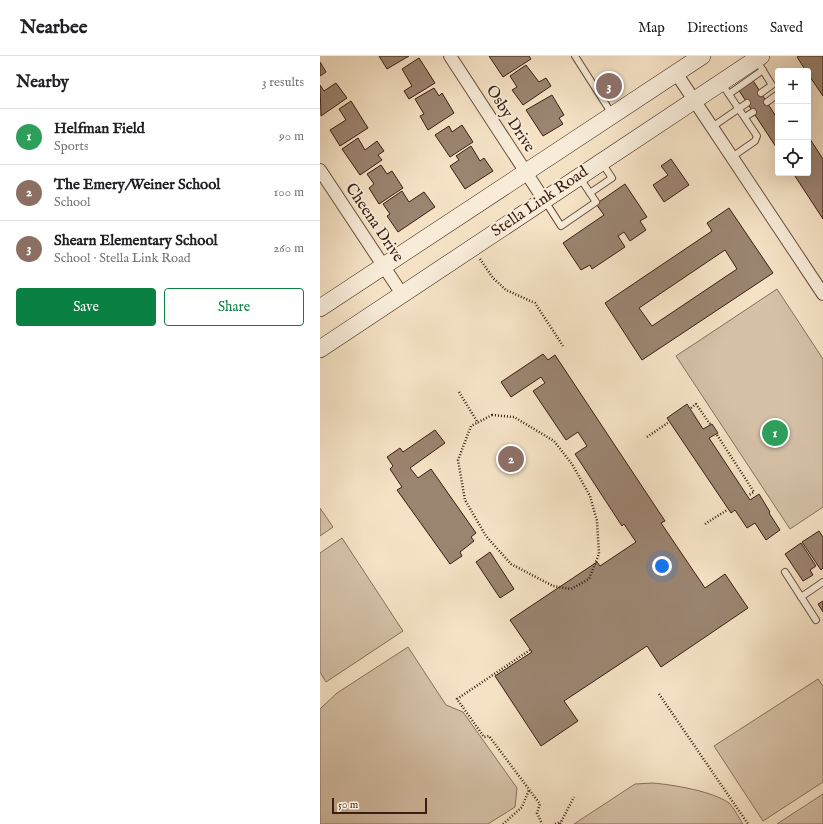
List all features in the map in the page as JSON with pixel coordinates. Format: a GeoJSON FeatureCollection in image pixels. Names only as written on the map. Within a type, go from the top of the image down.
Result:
{"type":"FeatureCollection","features":[{"type":"Feature","properties":{"kind":"main road","name":"Stella Link Road"},"geometry":{"type":"LineString","coordinates":[[320,308],[702,56]]}},
{"type":"Feature","properties":{"kind":"main road","name":"Stella Link Road"},"geometry":{"type":"LineString","coordinates":[[320,349],[694,100],[725,88],[760,62]]}},
{"type":"Feature","properties":{"kind":"street","name":"Osby Drive"},"geometry":{"type":"LineString","coordinates":[[450,56],[544,200]]}},
{"type":"Feature","properties":{"kind":"street"},"geometry":{"type":"LineString","coordinates":[[676,73],[823,294]]}},
{"type":"Feature","properties":{"kind":"street","name":"Cheena Drive"},"geometry":{"type":"LineString","coordinates":[[320,170],[402,294]]}},
{"type":"Feature","properties":{"kind":"lane"},"geometry":{"type":"LineString","coordinates":[[575,56],[612,115]]}},
{"type":"Feature","properties":{"kind":"lane"},"geometry":{"type":"LineString","coordinates":[[760,62],[775,90]]}},
{"type":"Feature","properties":{"kind":"lane"},"geometry":{"type":"LineString","coordinates":[[761,93],[772,85]]}},
{"type":"Feature","properties":{"kind":"lane"},"geometry":{"type":"LineString","coordinates":[[725,88],[757,136],[755,141],[732,157]]}},
{"type":"Feature","properties":{"kind":"lane"},"geometry":{"type":"LineString","coordinates":[[767,102],[775,96]]}},
{"type":"Feature","properties":{"kind":"lane"},"geometry":{"type":"LineString","coordinates":[[712,127],[747,103]]}},
{"type":"Feature","properties":{"kind":"lane"},"geometry":{"type":"LineString","coordinates":[[745,117],[753,112]]}},
{"type":"Feature","properties":{"kind":"lane"},"geometry":{"type":"LineString","coordinates":[[590,193],[612,178],[601,162]]}},
{"type":"Feature","properties":{"kind":"lane"},"geometry":{"type":"LineString","coordinates":[[544,200],[561,226],[596,202],[579,177]]}},
{"type":"Feature","properties":{"kind":"lane"},"geometry":{"type":"LineString","coordinates":[[785,572],[816,620]]}},
{"type":"Feature","properties":{"kind":"lane"},"geometry":{"type":"LineString","coordinates":[[801,597],[823,582]]}},
{"type":"Feature","properties":{"kind":"path"},"geometry":{"type":"LineString","coordinates":[[473,247],[499,284],[506,290],[535,303],[563,346]]}},
{"type":"Feature","properties":{"kind":"path"},"geometry":{"type":"LineString","coordinates":[[459,392],[478,422]]}},
{"type":"Feature","properties":{"kind":"path"},"geometry":{"type":"LineString","coordinates":[[691,408],[696,404],[710,424]]}},
{"type":"Feature","properties":{"kind":"path"},"geometry":{"type":"LineString","coordinates":[[492,415],[514,417],[554,442],[572,464],[590,496],[597,520],[598,554],[589,579],[571,589],[553,586],[511,564],[486,536],[465,500],[458,460],[471,426],[478,422],[492,415]]}},
{"type":"Feature","properties":{"kind":"path"},"geometry":{"type":"LineString","coordinates":[[647,437],[669,422]]}},
{"type":"Feature","properties":{"kind":"path"},"geometry":{"type":"LineString","coordinates":[[717,435],[754,492],[749,495]]}},
{"type":"Feature","properties":{"kind":"path"},"geometry":{"type":"LineString","coordinates":[[705,524],[727,510]]}},
{"type":"Feature","properties":{"kind":"path"},"geometry":{"type":"LineString","coordinates":[[530,650],[457,699],[484,737],[489,736],[540,804],[537,813],[542,824]]}},
{"type":"Feature","properties":{"kind":"path"},"geometry":{"type":"LineString","coordinates":[[659,694],[748,824]]}},
{"type":"Feature","properties":{"kind":"path"},"geometry":{"type":"LineString","coordinates":[[503,824],[522,807],[529,789]]}},
{"type":"Feature","properties":{"kind":"path"},"geometry":{"type":"LineString","coordinates":[[555,824],[561,823],[574,797]]}},
{"type":"Feature","properties":{"kind":"shaded area"},"geometry":{"type":"Polygon","coordinates":[[[777,289],[823,359],[823,507],[790,529],[676,356],[777,289]]]}},
{"type":"Feature","properties":{"kind":"shaded area"},"geometry":{"type":"Polygon","coordinates":[[[320,508],[333,527],[320,536],[320,508]]]}},
{"type":"Feature","properties":{"kind":"shaded area"},"geometry":{"type":"Polygon","coordinates":[[[342,538],[403,631],[326,682],[320,672],[320,553],[342,538]]]}},
{"type":"Feature","properties":{"kind":"shaded area"},"geometry":{"type":"Polygon","coordinates":[[[408,647],[446,705],[463,712],[517,788],[515,807],[488,824],[320,824],[320,709],[337,693],[408,647]]]}},
{"type":"Feature","properties":{"kind":"shaded area"},"geometry":{"type":"Polygon","coordinates":[[[818,679],[823,686],[823,782],[763,821],[714,746],[818,679]]]}},
{"type":"Feature","properties":{"kind":"shaded area"},"geometry":{"type":"Polygon","coordinates":[[[653,783],[692,789],[722,799],[731,805],[743,824],[574,824],[635,784],[653,783]]]}},
{"type":"Feature","properties":{"kind":"shaded area"},"geometry":{"type":"Polygon","coordinates":[[[823,794],[823,824],[777,824],[823,794]]]}},
{"type":"Feature","properties":{"kind":"building"},"geometry":{"type":"Polygon","coordinates":[[[379,56],[409,56],[387,69],[379,56]]]}},
{"type":"Feature","properties":{"kind":"building"},"geometry":{"type":"Polygon","coordinates":[[[489,56],[529,56],[531,59],[503,77],[489,56]]]}},
{"type":"Feature","properties":{"kind":"building"},"geometry":{"type":"Polygon","coordinates":[[[823,56],[823,96],[811,78],[811,68],[804,68],[797,57],[823,56]]]}},
{"type":"Feature","properties":{"kind":"building"},"geometry":{"type":"Polygon","coordinates":[[[419,58],[435,83],[409,99],[404,91],[412,86],[402,69],[419,58]]]}},
{"type":"Feature","properties":{"kind":"building"},"geometry":{"type":"Polygon","coordinates":[[[320,62],[326,72],[320,76],[320,62]]]}},
{"type":"Feature","properties":{"kind":"building"},"geometry":{"type":"Polygon","coordinates":[[[526,65],[539,82],[546,78],[551,86],[523,105],[512,90],[517,87],[510,76],[526,65]]]}},
{"type":"Feature","properties":{"kind":"building"},"geometry":{"type":"Polygon","coordinates":[[[752,79],[775,115],[775,145],[738,89],[752,79]]]}},
{"type":"Feature","properties":{"kind":"building"},"geometry":{"type":"Polygon","coordinates":[[[336,83],[347,98],[321,116],[320,85],[324,91],[336,83]]]}},
{"type":"Feature","properties":{"kind":"building"},"geometry":{"type":"Polygon","coordinates":[[[434,88],[439,96],[442,93],[454,113],[428,130],[420,116],[424,114],[415,99],[434,88]]]}},
{"type":"Feature","properties":{"kind":"building"},"geometry":{"type":"Polygon","coordinates":[[[552,95],[564,115],[559,118],[563,124],[543,136],[526,110],[552,95]]]}},
{"type":"Feature","properties":{"kind":"building"},"geometry":{"type":"Polygon","coordinates":[[[351,101],[368,128],[340,146],[330,130],[346,120],[339,109],[351,101]]]}},
{"type":"Feature","properties":{"kind":"building"},"geometry":{"type":"Polygon","coordinates":[[[462,125],[473,142],[450,157],[435,135],[449,126],[452,132],[462,125]]]}},
{"type":"Feature","properties":{"kind":"building"},"geometry":{"type":"Polygon","coordinates":[[[358,138],[365,150],[377,141],[384,151],[378,155],[382,160],[360,175],[342,149],[358,138]]]}},
{"type":"Feature","properties":{"kind":"building"},"geometry":{"type":"Polygon","coordinates":[[[811,141],[823,159],[823,219],[795,176],[811,176],[811,141]]]}},
{"type":"Feature","properties":{"kind":"building"},"geometry":{"type":"Polygon","coordinates":[[[471,146],[480,161],[484,158],[493,171],[465,189],[450,166],[459,160],[456,156],[471,146]]]}},
{"type":"Feature","properties":{"kind":"building"},"geometry":{"type":"Polygon","coordinates":[[[671,159],[689,185],[664,202],[653,185],[668,175],[661,166],[671,159]]]}},
{"type":"Feature","properties":{"kind":"building"},"geometry":{"type":"Polygon","coordinates":[[[381,165],[387,174],[392,171],[403,188],[379,204],[369,188],[374,184],[367,174],[381,165]]]}},
{"type":"Feature","properties":{"kind":"building"},"geometry":{"type":"Polygon","coordinates":[[[625,184],[647,217],[640,221],[646,230],[630,241],[624,232],[618,236],[625,247],[592,269],[590,265],[581,270],[563,243],[604,215],[596,204],[625,184]]]}},
{"type":"Feature","properties":{"kind":"building"},"geometry":{"type":"Polygon","coordinates":[[[402,191],[409,202],[424,192],[435,207],[398,232],[387,216],[390,214],[383,204],[402,191]]]}},
{"type":"Feature","properties":{"kind":"building"},"geometry":{"type":"Polygon","coordinates":[[[729,208],[773,273],[642,360],[605,303],[712,231],[707,223],[729,208]],[[725,250],[639,308],[652,326],[737,269],[725,250]]]}},
{"type":"Feature","properties":{"kind":"building"},"geometry":{"type":"Polygon","coordinates":[[[543,354],[548,360],[555,355],[665,521],[661,523],[705,588],[725,574],[748,608],[661,667],[647,646],[564,701],[578,721],[541,746],[495,676],[532,652],[510,620],[597,562],[600,566],[636,542],[624,524],[622,526],[575,454],[587,446],[578,432],[566,440],[533,391],[545,383],[541,377],[511,397],[501,382],[543,354]]]}},
{"type":"Feature","properties":{"kind":"building"},"geometry":{"type":"Polygon","coordinates":[[[687,404],[703,429],[712,424],[718,433],[709,438],[750,500],[759,494],[770,512],[769,513],[780,530],[766,540],[755,523],[747,528],[735,510],[731,513],[667,418],[687,404]]]}},
{"type":"Feature","properties":{"kind":"building"},"geometry":{"type":"Polygon","coordinates":[[[435,430],[445,443],[410,468],[418,478],[431,469],[476,533],[471,537],[474,541],[460,552],[462,556],[450,564],[397,490],[402,487],[390,469],[393,466],[387,457],[400,448],[403,452],[435,430]]]}},
{"type":"Feature","properties":{"kind":"building"},"geometry":{"type":"Polygon","coordinates":[[[819,531],[823,537],[823,568],[821,570],[802,542],[819,531]]]}},
{"type":"Feature","properties":{"kind":"building"},"geometry":{"type":"Polygon","coordinates":[[[801,543],[816,566],[810,570],[813,575],[803,581],[785,554],[801,543]]]}},
{"type":"Feature","properties":{"kind":"building"},"geometry":{"type":"Polygon","coordinates":[[[490,552],[514,589],[500,598],[476,562],[490,552]]]}},
{"type":"Feature","properties":{"kind":"building"},"geometry":{"type":"Polygon","coordinates":[[[823,601],[823,612],[818,604],[823,601]]]}},
{"type":"Feature","properties":{"kind":"place","name":"Shearn Elementary School"},"geometry":{"type":"Point","coordinates":[609,86]}},
{"type":"Feature","properties":{"kind":"place","name":"Helfman Field"},"geometry":{"type":"Point","coordinates":[775,433]}},
{"type":"Feature","properties":{"kind":"place","name":"The Emery/Weiner School"},"geometry":{"type":"Point","coordinates":[511,459]}}]}
